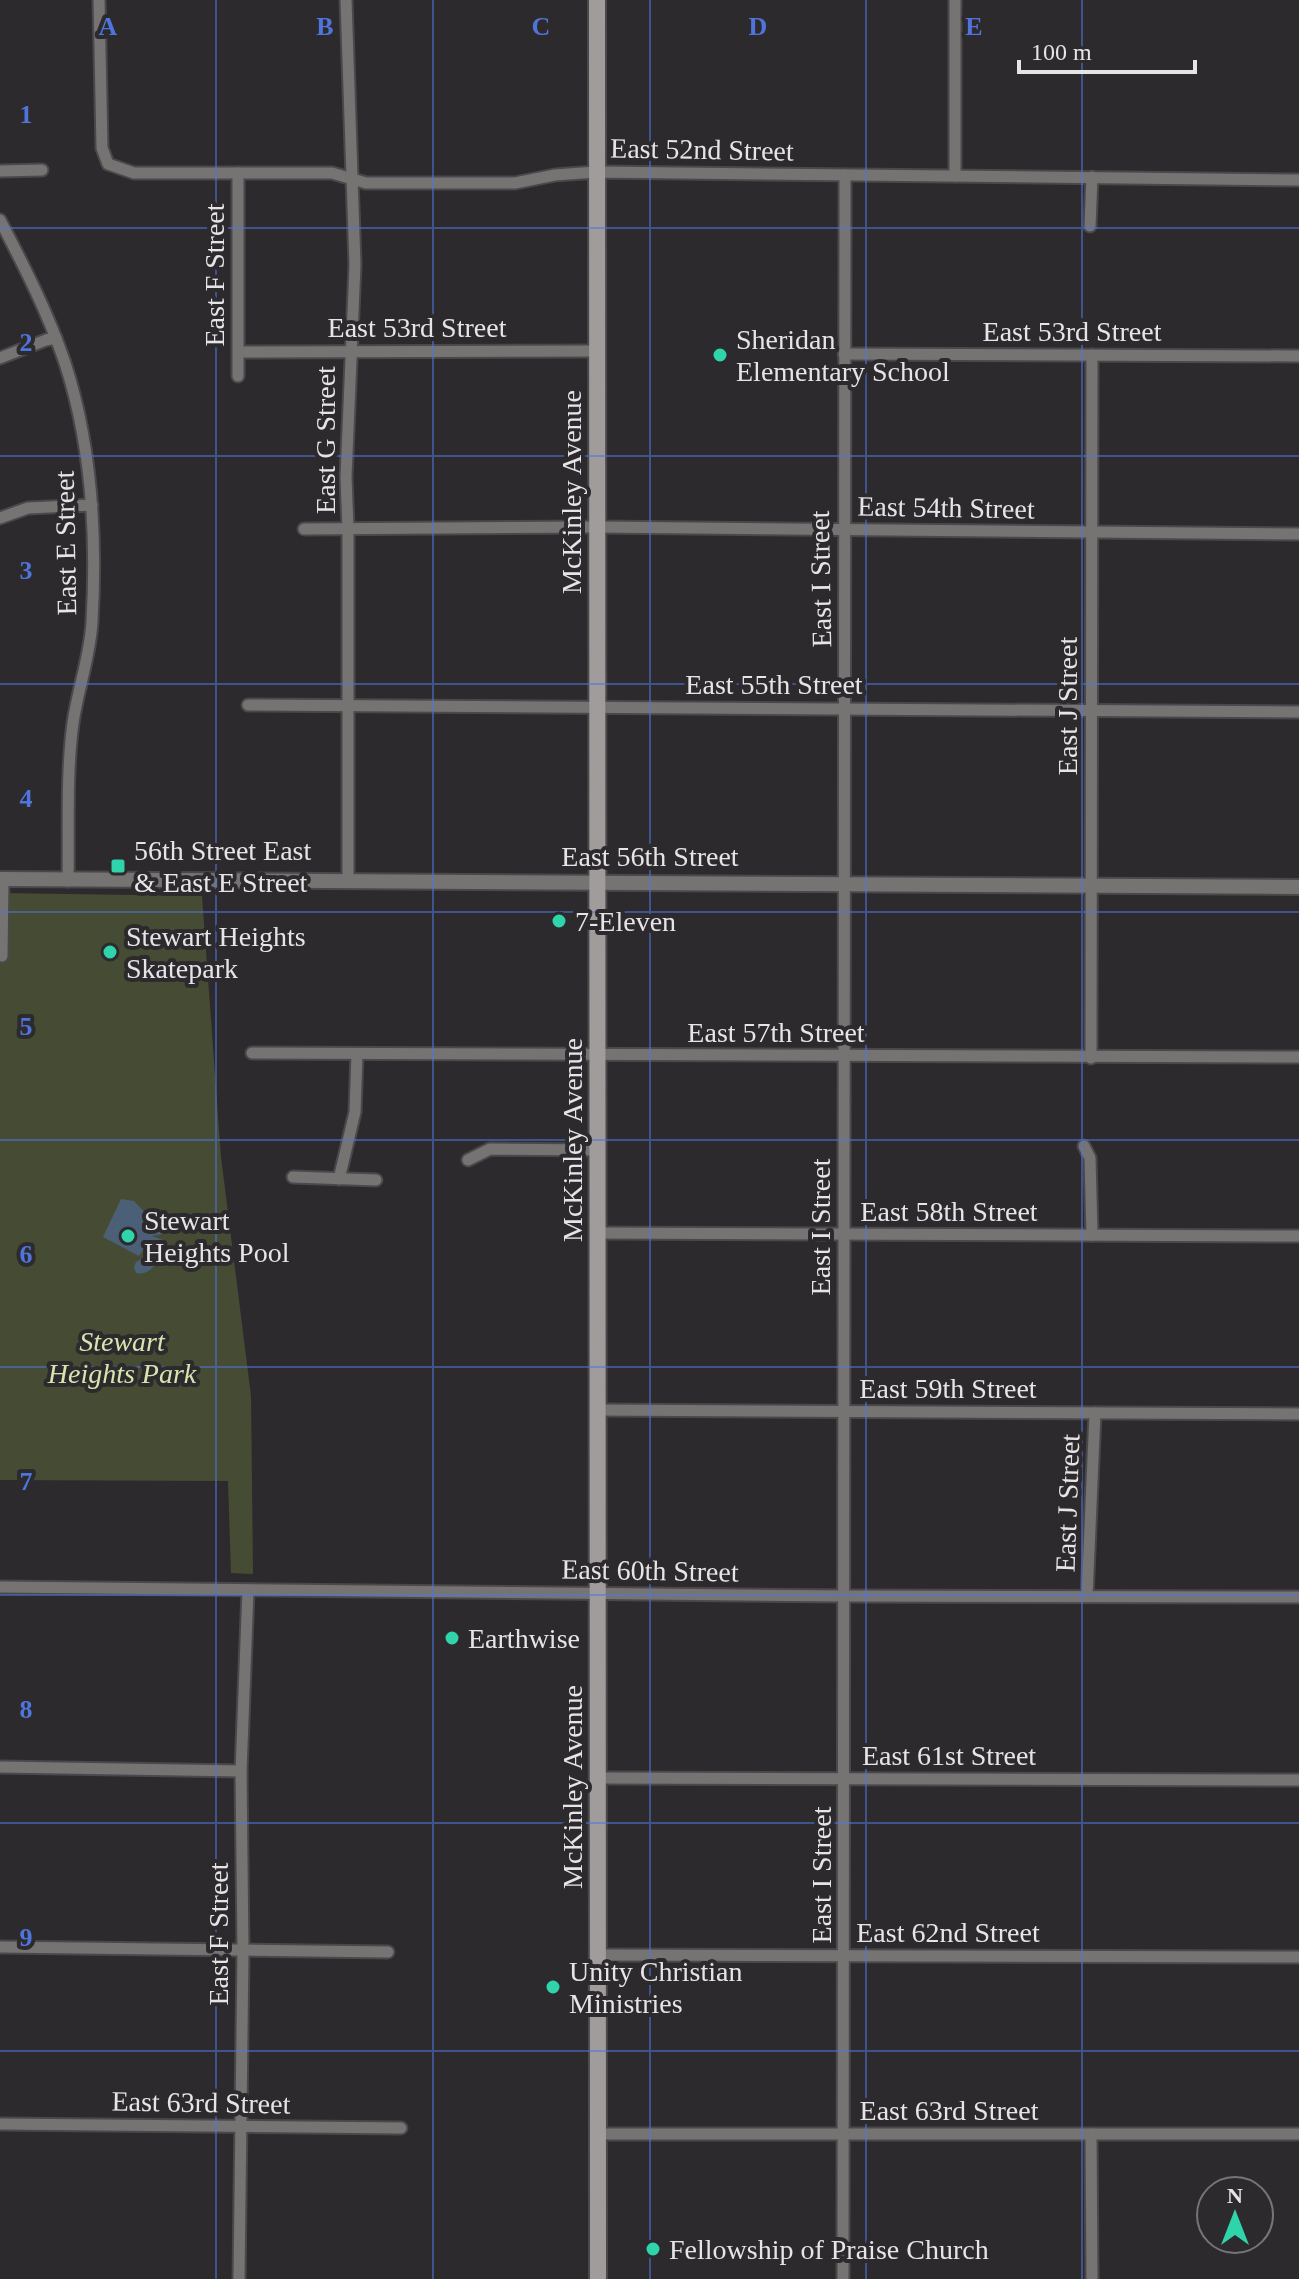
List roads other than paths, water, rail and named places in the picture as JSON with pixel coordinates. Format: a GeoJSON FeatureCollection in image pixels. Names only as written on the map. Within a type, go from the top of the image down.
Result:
{"type":"FeatureCollection","features":[{"type":"Feature","properties":{"kind":"main road","name":"McKinley Avenue"},"geometry":{"type":"LineString","coordinates":[[597,0],[598,2279]]}},
{"type":"Feature","properties":{"kind":"street","name":"East 52nd Street"},"geometry":{"type":"LineString","coordinates":[[99,0],[102,148],[108,164],[134,173],[332,173],[366,183],[515,183],[555,175],[596,172],[1299,180]]}},
{"type":"Feature","properties":{"kind":"street","name":"East G Street"},"geometry":{"type":"LineString","coordinates":[[346,0],[355,265],[346,477],[348,881]]}},
{"type":"Feature","properties":{"kind":"street"},"geometry":{"type":"LineString","coordinates":[[955,0],[955,176]]}},
{"type":"Feature","properties":{"kind":"street"},"geometry":{"type":"LineString","coordinates":[[0,171],[42,170]]}},
{"type":"Feature","properties":{"kind":"street","name":"East F Street"},"geometry":{"type":"LineString","coordinates":[[238,173],[238,376]]}},
{"type":"Feature","properties":{"kind":"street","name":"East I Street"},"geometry":{"type":"LineString","coordinates":[[843,2279],[845,175]]}},
{"type":"Feature","properties":{"kind":"street"},"geometry":{"type":"LineString","coordinates":[[1090,226],[1092,177]]}},
{"type":"Feature","properties":{"kind":"street","name":"East E Street"},"geometry":{"type":"LineString","coordinates":[[0,220],[56,338],[80,419],[90,480],[92,619],[71,742],[68,881]]}},
{"type":"Feature","properties":{"kind":"street"},"geometry":{"type":"LineString","coordinates":[[0,358],[56,338]]}},
{"type":"Feature","properties":{"kind":"street","name":"East 53rd Street"},"geometry":{"type":"LineString","coordinates":[[239,352],[596,351]]}},
{"type":"Feature","properties":{"kind":"street","name":"East 53rd Street"},"geometry":{"type":"LineString","coordinates":[[844,354],[1299,356]]}},
{"type":"Feature","properties":{"kind":"street","name":"East J Street"},"geometry":{"type":"LineString","coordinates":[[1091,1058],[1092,355]]}},
{"type":"Feature","properties":{"kind":"street"},"geometry":{"type":"LineString","coordinates":[[0,518],[28,508],[92,505]]}},
{"type":"Feature","properties":{"kind":"street","name":"East 54th Street"},"geometry":{"type":"LineString","coordinates":[[304,529],[598,527],[1299,534]]}},
{"type":"Feature","properties":{"kind":"street","name":"East 55th Street"},"geometry":{"type":"LineString","coordinates":[[248,705],[1299,712]]}},
{"type":"Feature","properties":{"kind":"street"},"geometry":{"type":"LineString","coordinates":[[2,879],[2,956]]}},
{"type":"Feature","properties":{"kind":"street","name":"East 56th Street"},"geometry":{"type":"LineString","coordinates":[[2,879],[1299,887]]}},
{"type":"Feature","properties":{"kind":"street","name":"East 57th Street"},"geometry":{"type":"LineString","coordinates":[[252,1053],[1299,1057]]}},
{"type":"Feature","properties":{"kind":"street"},"geometry":{"type":"LineString","coordinates":[[339,1179],[355,1112],[357,1054]]}},
{"type":"Feature","properties":{"kind":"street"},"geometry":{"type":"LineString","coordinates":[[1084,1146],[1090,1158],[1092,1235]]}},
{"type":"Feature","properties":{"kind":"street"},"geometry":{"type":"LineString","coordinates":[[468,1160],[490,1149],[598,1150]]}},
{"type":"Feature","properties":{"kind":"street"},"geometry":{"type":"LineString","coordinates":[[293,1177],[376,1180]]}},
{"type":"Feature","properties":{"kind":"street","name":"East 58th Street"},"geometry":{"type":"LineString","coordinates":[[598,1233],[1299,1236]]}},
{"type":"Feature","properties":{"kind":"street","name":"East 59th Street"},"geometry":{"type":"LineString","coordinates":[[597,1410],[1299,1414]]}},
{"type":"Feature","properties":{"kind":"street","name":"East J Street"},"geometry":{"type":"LineString","coordinates":[[1087,1596],[1095,1413]]}},
{"type":"Feature","properties":{"kind":"street","name":"East 60th Street"},"geometry":{"type":"LineString","coordinates":[[0,1587],[844,1596],[1299,1597]]}},
{"type":"Feature","properties":{"kind":"street","name":"East F Street"},"geometry":{"type":"LineString","coordinates":[[239,2279],[243,1951],[241,1771],[248,1590]]}},
{"type":"Feature","properties":{"kind":"street"},"geometry":{"type":"LineString","coordinates":[[0,1767],[241,1771]]}},
{"type":"Feature","properties":{"kind":"street","name":"East 61st Street"},"geometry":{"type":"LineString","coordinates":[[598,1778],[1299,1780]]}},
{"type":"Feature","properties":{"kind":"street"},"geometry":{"type":"LineString","coordinates":[[0,1947],[388,1952]]}},
{"type":"Feature","properties":{"kind":"street","name":"East 62nd Street"},"geometry":{"type":"LineString","coordinates":[[598,1955],[1299,1957]]}},
{"type":"Feature","properties":{"kind":"street","name":"East 63rd Street"},"geometry":{"type":"LineString","coordinates":[[0,2124],[401,2128]]}},
{"type":"Feature","properties":{"kind":"street","name":"East 63rd Street"},"geometry":{"type":"LineString","coordinates":[[599,2134],[1299,2134]]}},
{"type":"Feature","properties":{"kind":"street"},"geometry":{"type":"LineString","coordinates":[[1091,2134],[1092,2279]]}},
{"type":"Feature","properties":{"kind":"water","name":"Stewart Heights Pool"},"geometry":{"type":"Polygon","coordinates":[[[121,1199],[134,1201],[148,1216],[164,1216],[171,1221],[168,1233],[152,1236],[163,1240],[163,1246],[156,1264],[147,1272],[136,1273],[134,1267],[136,1262],[147,1256],[149,1240],[139,1256],[103,1237],[121,1199]]]}},
{"type":"Feature","properties":{"kind":"place","name":"Sheridan Elementary School"},"geometry":{"type":"Point","coordinates":[720,355]}},
{"type":"Feature","properties":{"kind":"place","name":"56th Street East & East E Street"},"geometry":{"type":"Point","coordinates":[118,866]}},
{"type":"Feature","properties":{"kind":"place","name":"7-Eleven"},"geometry":{"type":"Point","coordinates":[559,921]}},
{"type":"Feature","properties":{"kind":"place","name":"Stewart Heights Skatepark"},"geometry":{"type":"Point","coordinates":[110,952]}},
{"type":"Feature","properties":{"kind":"place","name":"Stewart Heights Pool"},"geometry":{"type":"Point","coordinates":[128,1236]}},
{"type":"Feature","properties":{"kind":"place","name":"Earthwise"},"geometry":{"type":"Point","coordinates":[452,1638]}},
{"type":"Feature","properties":{"kind":"place","name":"Unity Christian Ministries"},"geometry":{"type":"Point","coordinates":[553,1987]}},
{"type":"Feature","properties":{"kind":"place","name":"Fellowship of Praise Church"},"geometry":{"type":"Point","coordinates":[653,2249]}},
{"type":"Feature","properties":{"kind":"park label","name":"Stewart Heights Park"},"geometry":{"type":"Point","coordinates":[122,1357]}}]}
